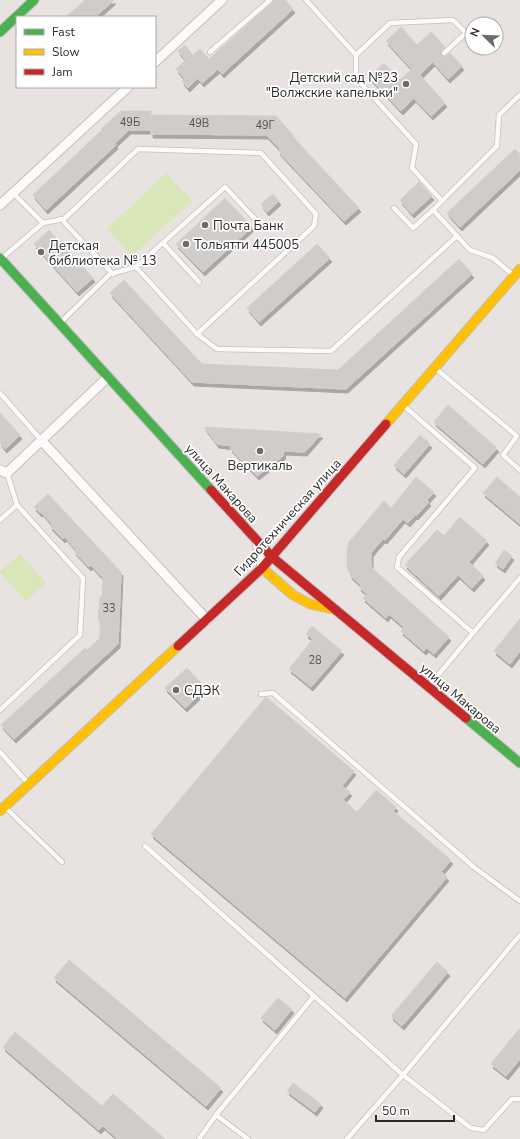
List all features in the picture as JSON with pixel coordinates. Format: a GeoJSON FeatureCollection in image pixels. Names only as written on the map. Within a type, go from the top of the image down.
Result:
{"type":"FeatureCollection","features":[{"type":"Feature","properties":{"kind":"street"},"geometry":{"type":"LineString","coordinates":[[17,16],[34,0]]}},
{"type":"Feature","properties":{"kind":"street"},"geometry":{"type":"LineString","coordinates":[[156,61],[222,0]]}},
{"type":"Feature","properties":{"kind":"street"},"geometry":{"type":"LineString","coordinates":[[0,32],[16,17]]}},
{"type":"Feature","properties":{"kind":"street"},"geometry":{"type":"LineString","coordinates":[[2,200],[13,192],[127,88]]}},
{"type":"Feature","properties":{"kind":"street","name":"улица Макарова"},"geometry":{"type":"LineString","coordinates":[[0,258],[272,557],[520,763]]}},
{"type":"Feature","properties":{"kind":"street","name":"Гидротехническая улица"},"geometry":{"type":"LineString","coordinates":[[2,809],[262,568],[517,273]]}},
{"type":"Feature","properties":{"kind":"street"},"geometry":{"type":"LineString","coordinates":[[4,472],[42,441],[108,376]]}},
{"type":"Feature","properties":{"kind":"street"},"geometry":{"type":"LineString","coordinates":[[42,441],[207,620]]}},
{"type":"Feature","properties":{"kind":"street"},"geometry":{"type":"LineString","coordinates":[[257,540],[262,568],[293,595],[310,604],[335,610]]}},
{"type":"Feature","properties":{"kind":"lane"},"geometry":{"type":"LineString","coordinates":[[210,52],[270,0]]}},
{"type":"Feature","properties":{"kind":"lane"},"geometry":{"type":"LineString","coordinates":[[306,0],[356,55],[356,78],[416,144],[412,168],[442,201]]}},
{"type":"Feature","properties":{"kind":"lane"},"geometry":{"type":"LineString","coordinates":[[356,55],[390,23],[453,20],[466,32],[444,52]]}},
{"type":"Feature","properties":{"kind":"lane"},"geometry":{"type":"LineString","coordinates":[[394,208],[413,228],[497,146],[499,115],[520,95]]}},
{"type":"Feature","properties":{"kind":"lane"},"geometry":{"type":"LineString","coordinates":[[0,258],[43,223],[64,218],[138,149],[261,153],[316,214],[314,226],[197,334]]}},
{"type":"Feature","properties":{"kind":"lane"},"geometry":{"type":"LineString","coordinates":[[60,323],[110,274],[136,267],[225,187],[257,222]]}},
{"type":"Feature","properties":{"kind":"lane"},"geometry":{"type":"LineString","coordinates":[[13,192],[43,223]]}},
{"type":"Feature","properties":{"kind":"lane"},"geometry":{"type":"LineString","coordinates":[[433,210],[470,250],[493,258],[517,273]]}},
{"type":"Feature","properties":{"kind":"lane"},"geometry":{"type":"LineString","coordinates":[[61,219],[113,274]]}},
{"type":"Feature","properties":{"kind":"lane"},"geometry":{"type":"LineString","coordinates":[[136,267],[197,334],[217,348],[331,351],[457,236]]}},
{"type":"Feature","properties":{"kind":"lane"},"geometry":{"type":"LineString","coordinates":[[163,243],[199,282]]}},
{"type":"Feature","properties":{"kind":"lane"},"geometry":{"type":"LineString","coordinates":[[435,368],[518,434],[503,455],[520,470]]}},
{"type":"Feature","properties":{"kind":"lane"},"geometry":{"type":"LineString","coordinates":[[0,393],[42,441]]}},
{"type":"Feature","properties":{"kind":"lane"},"geometry":{"type":"LineString","coordinates":[[403,405],[475,468],[399,557],[397,568],[473,633]]}},
{"type":"Feature","properties":{"kind":"lane"},"geometry":{"type":"LineString","coordinates":[[0,710],[80,635],[84,578],[17,505],[4,472]]}},
{"type":"Feature","properties":{"kind":"lane"},"geometry":{"type":"LineString","coordinates":[[0,520],[17,505]]}},
{"type":"Feature","properties":{"kind":"lane"},"geometry":{"type":"LineString","coordinates":[[428,688],[520,578]]}},
{"type":"Feature","properties":{"kind":"lane"},"geometry":{"type":"LineString","coordinates":[[261,694],[273,693],[475,868],[520,901]]}},
{"type":"Feature","properties":{"kind":"lane"},"geometry":{"type":"LineString","coordinates":[[0,752],[30,784]]}},
{"type":"Feature","properties":{"kind":"lane"},"geometry":{"type":"LineString","coordinates":[[2,809],[62,862]]}},
{"type":"Feature","properties":{"kind":"lane"},"geometry":{"type":"LineString","coordinates":[[145,846],[403,1075],[471,1128],[484,1130],[512,1099],[520,1099]]}},
{"type":"Feature","properties":{"kind":"lane"},"geometry":{"type":"LineString","coordinates":[[347,1139],[403,1075],[520,935]]}},
{"type":"Feature","properties":{"kind":"lane"},"geometry":{"type":"LineString","coordinates":[[199,1139],[216,1115],[314,996]]}},
{"type":"Feature","properties":{"kind":"lane"},"geometry":{"type":"LineString","coordinates":[[216,1115],[248,1139]]}},
{"type":"Feature","properties":{"kind":"green space"},"geometry":{"type":"Polygon","coordinates":[[[166,173],[192,201],[132,256],[107,229],[166,173]]]}},
{"type":"Feature","properties":{"kind":"green space"},"geometry":{"type":"Polygon","coordinates":[[[20,554],[46,583],[26,601],[0,572],[20,554]]]}},
{"type":"Feature","properties":{"kind":"building"},"geometry":{"type":"Polygon","coordinates":[[[85,0],[114,0],[96,16],[67,16],[85,0]]]}},
{"type":"Feature","properties":{"kind":"building"},"geometry":{"type":"Polygon","coordinates":[[[274,0],[285,0],[293,9],[222,74],[218,69],[202,83],[198,78],[188,88],[182,81],[185,79],[176,69],[186,60],[178,51],[185,45],[193,55],[200,49],[209,59],[274,0]]]}},
{"type":"Feature","properties":{"kind":"building"},"geometry":{"type":"Polygon","coordinates":[[[401,27],[417,45],[431,32],[445,47],[441,52],[442,56],[445,57],[450,53],[462,66],[448,79],[433,62],[420,75],[445,103],[431,116],[414,98],[401,111],[369,77],[384,63],[400,80],[412,69],[386,41],[401,27]]]}},
{"type":"Feature","properties":{"kind":"building"},"geometry":{"type":"Polygon","coordinates":[[[121,111],[151,111],[151,115],[276,116],[294,136],[293,137],[359,208],[344,221],[278,151],[280,149],[266,135],[151,134],[151,130],[129,130],[115,143],[116,145],[46,210],[33,195],[121,111]]]}},
{"type":"Feature","properties":{"kind":"building"},"geometry":{"type":"Polygon","coordinates":[[[515,149],[520,154],[520,170],[460,227],[447,213],[515,149]]]}},
{"type":"Feature","properties":{"kind":"building"},"geometry":{"type":"Polygon","coordinates":[[[419,182],[432,196],[412,214],[400,200],[419,182]]]}},
{"type":"Feature","properties":{"kind":"building"},"geometry":{"type":"Polygon","coordinates":[[[273,194],[279,201],[267,212],[261,204],[273,194]]]}},
{"type":"Feature","properties":{"kind":"building"},"geometry":{"type":"Polygon","coordinates":[[[225,198],[252,227],[203,272],[176,244],[225,198]]]}},
{"type":"Feature","properties":{"kind":"building"},"geometry":{"type":"Polygon","coordinates":[[[49,230],[93,278],[77,292],[34,244],[49,230]]]}},
{"type":"Feature","properties":{"kind":"building"},"geometry":{"type":"Polygon","coordinates":[[[317,244],[330,258],[259,322],[247,308],[317,244]]]}},
{"type":"Feature","properties":{"kind":"building"},"geometry":{"type":"Polygon","coordinates":[[[459,259],[472,274],[346,389],[192,382],[110,293],[124,280],[202,364],[338,370],[459,259]]]}},
{"type":"Feature","properties":{"kind":"building"},"geometry":{"type":"Polygon","coordinates":[[[448,405],[497,448],[483,464],[434,422],[448,405]]]}},
{"type":"Feature","properties":{"kind":"building"},"geometry":{"type":"Polygon","coordinates":[[[0,413],[20,435],[5,449],[0,443],[0,413]]]}},
{"type":"Feature","properties":{"kind":"building","name":"Вертикаль"},"geometry":{"type":"Polygon","coordinates":[[[204,427],[321,434],[305,452],[284,451],[283,456],[257,476],[230,448],[233,446],[217,444],[204,427]]]}},
{"type":"Feature","properties":{"kind":"building"},"geometry":{"type":"Polygon","coordinates":[[[420,435],[430,444],[404,474],[394,465],[420,435]]]}},
{"type":"Feature","properties":{"kind":"building"},"geometry":{"type":"Polygon","coordinates":[[[416,477],[434,492],[427,500],[429,502],[408,523],[403,519],[385,540],[383,539],[371,553],[371,567],[449,637],[434,654],[427,648],[424,651],[401,631],[404,627],[389,614],[386,618],[363,598],[367,594],[359,587],[361,585],[351,576],[347,567],[349,542],[384,501],[391,508],[416,477]]]}},
{"type":"Feature","properties":{"kind":"building"},"geometry":{"type":"Polygon","coordinates":[[[497,477],[520,497],[520,524],[483,493],[497,477]]]}},
{"type":"Feature","properties":{"kind":"building"},"geometry":{"type":"Polygon","coordinates":[[[48,494],[121,572],[118,644],[14,739],[1,725],[85,648],[87,650],[100,638],[100,619],[98,619],[100,597],[102,597],[103,578],[91,565],[89,567],[74,551],[76,550],[65,537],[63,539],[50,526],[52,524],[34,507],[48,494]]]}},
{"type":"Feature","properties":{"kind":"building"},"geometry":{"type":"Polygon","coordinates":[[[460,517],[487,541],[469,562],[483,576],[472,588],[458,575],[439,596],[405,565],[437,530],[444,536],[460,517]]]}},
{"type":"Feature","properties":{"kind":"building"},"geometry":{"type":"Polygon","coordinates":[[[504,550],[512,556],[503,569],[495,563],[504,550]]]}},
{"type":"Feature","properties":{"kind":"building"},"geometry":{"type":"Polygon","coordinates":[[[520,619],[520,651],[510,664],[494,651],[520,619]]]}},
{"type":"Feature","properties":{"kind":"building"},"geometry":{"type":"Polygon","coordinates":[[[312,626],[342,651],[311,687],[289,669],[313,639],[306,634],[312,626]]]}},
{"type":"Feature","properties":{"kind":"building"},"geometry":{"type":"Polygon","coordinates":[[[187,668],[206,688],[185,708],[165,688],[187,668]]]}},
{"type":"Feature","properties":{"kind":"building"},"geometry":{"type":"Polygon","coordinates":[[[266,697],[354,771],[342,786],[350,792],[343,800],[357,812],[376,790],[396,807],[393,811],[451,860],[441,872],[447,877],[345,998],[151,834],[266,697]]]}},
{"type":"Feature","properties":{"kind":"building"},"geometry":{"type":"Polygon","coordinates":[[[69,960],[221,1088],[206,1106],[54,978],[69,960]]]}},
{"type":"Feature","properties":{"kind":"building"},"geometry":{"type":"Polygon","coordinates":[[[437,962],[448,972],[402,1026],[391,1016],[437,962]]]}},
{"type":"Feature","properties":{"kind":"building"},"geometry":{"type":"Polygon","coordinates":[[[278,998],[292,1009],[275,1030],[261,1018],[278,998]]]}},
{"type":"Feature","properties":{"kind":"building"},"geometry":{"type":"Polygon","coordinates":[[[520,1028],[520,1059],[506,1076],[491,1064],[520,1028]]]}},
{"type":"Feature","properties":{"kind":"building"},"geometry":{"type":"Polygon","coordinates":[[[15,1032],[102,1106],[113,1094],[165,1139],[118,1139],[103,1126],[99,1130],[3,1047],[15,1032]]]}},
{"type":"Feature","properties":{"kind":"building"},"geometry":{"type":"Polygon","coordinates":[[[293,1083],[321,1104],[315,1112],[287,1091],[293,1083]]]}},
{"type":"Feature","properties":{"kind":"traffic: fast"},"geometry":{"type":"LineString","coordinates":[[17,16],[34,0]]}},
{"type":"Feature","properties":{"kind":"traffic: fast"},"geometry":{"type":"LineString","coordinates":[[0,32],[16,17]]}},
{"type":"Feature","properties":{"kind":"traffic: fast"},"geometry":{"type":"LineString","coordinates":[[0,258],[211,490]]}},
{"type":"Feature","properties":{"kind":"traffic: fast"},"geometry":{"type":"LineString","coordinates":[[466,718],[520,763]]}},
{"type":"Feature","properties":{"kind":"traffic: slow"},"geometry":{"type":"LineString","coordinates":[[386,424],[520,269]]}},
{"type":"Feature","properties":{"kind":"traffic: slow"},"geometry":{"type":"LineString","coordinates":[[262,568],[293,595],[310,604],[333,609]]}},
{"type":"Feature","properties":{"kind":"traffic: slow"},"geometry":{"type":"LineString","coordinates":[[0,811],[178,646]]}},
{"type":"Feature","properties":{"kind":"traffic: jam"},"geometry":{"type":"LineString","coordinates":[[178,646],[262,568],[386,424]]}},
{"type":"Feature","properties":{"kind":"traffic: jam"},"geometry":{"type":"LineString","coordinates":[[211,490],[272,557],[466,718]]}},
{"type":"Feature","properties":{"kind":"place","name":"Детский сад №23 \"Волжские капельки\""},"geometry":{"type":"Point","coordinates":[406,84]}},
{"type":"Feature","properties":{"kind":"place","name":"Почта Банк"},"geometry":{"type":"Point","coordinates":[205,225]}},
{"type":"Feature","properties":{"kind":"place","name":"Тольятти 445005"},"geometry":{"type":"Point","coordinates":[186,244]}},
{"type":"Feature","properties":{"kind":"place","name":"Детская библиотека № 13"},"geometry":{"type":"Point","coordinates":[41,252]}},
{"type":"Feature","properties":{"kind":"place","name":"Вертикаль"},"geometry":{"type":"Point","coordinates":[260,451]}},
{"type":"Feature","properties":{"kind":"place","name":"СДЭК"},"geometry":{"type":"Point","coordinates":[176,690]}}]}
